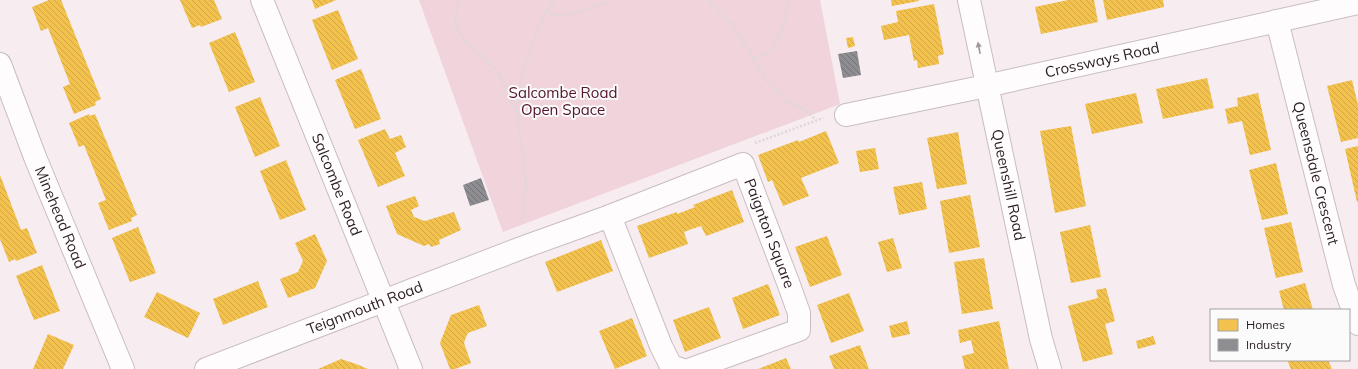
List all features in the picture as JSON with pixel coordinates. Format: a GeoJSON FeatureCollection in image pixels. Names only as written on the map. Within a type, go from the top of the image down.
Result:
{"type":"FeatureCollection","features":[{"type":"Feature","properties":{"kind":"street","name":"Salcombe Road"},"geometry":{"type":"LineString","coordinates":[[262,0],[411,369]]}},
{"type":"Feature","properties":{"kind":"street","name":"Queenshill Road"},"geometry":{"type":"LineString","coordinates":[[969,0],[986,86],[1041,339],[1050,369]]}},
{"type":"Feature","properties":{"kind":"street","name":"Crossways Road"},"geometry":{"type":"LineString","coordinates":[[846,115],[986,86],[1358,3]]}},
{"type":"Feature","properties":{"kind":"street","name":"Queensdale Crescent"},"geometry":{"type":"LineString","coordinates":[[1277,21],[1344,286],[1358,324]]}},
{"type":"Feature","properties":{"kind":"street","name":"Minehead Road"},"geometry":{"type":"LineString","coordinates":[[0,64],[35,157],[123,369]]}},
{"type":"Feature","properties":{"kind":"street","name":"Paignton Square"},"geometry":{"type":"LineString","coordinates":[[524,247],[610,216],[743,164],[799,314],[799,330],[691,369]]}},
{"type":"Feature","properties":{"kind":"street"},"geometry":{"type":"LineString","coordinates":[[610,216],[660,346],[671,366],[680,369]]}},
{"type":"Feature","properties":{"kind":"street","name":"Teignmouth Road"},"geometry":{"type":"LineString","coordinates":[[206,369],[384,302],[524,247]]}},
{"type":"Feature","properties":{"kind":"path"},"geometry":{"type":"LineString","coordinates":[[459,0],[455,18],[456,27],[465,40],[499,73],[518,116]]}},
{"type":"Feature","properties":{"kind":"path"},"geometry":{"type":"LineString","coordinates":[[524,247],[521,237],[526,192],[518,116],[518,95],[538,28],[546,11],[555,0]]}},
{"type":"Feature","properties":{"kind":"path"},"geometry":{"type":"LineString","coordinates":[[546,11],[553,16],[564,15],[581,11],[611,0]]}},
{"type":"Feature","properties":{"kind":"path"},"geometry":{"type":"LineString","coordinates":[[708,0],[732,24],[767,81],[787,102],[806,110],[816,120]]}},
{"type":"Feature","properties":{"kind":"path"},"geometry":{"type":"LineString","coordinates":[[753,59],[768,52],[779,36],[788,0]]}},
{"type":"Feature","properties":{"kind":"path"},"geometry":{"type":"LineString","coordinates":[[743,164],[746,146],[816,120],[846,115]]}},
{"type":"Feature","properties":{"kind":"green space","name":"Salcombe Road Open Space"},"geometry":{"type":"Polygon","coordinates":[[[419,0],[820,0],[840,104],[503,232],[419,0]]]}},
{"type":"Feature","properties":{"kind":"building: Homes"},"geometry":{"type":"Polygon","coordinates":[[[49,0],[61,0],[101,99],[95,102],[96,105],[74,114],[63,87],[70,84],[48,28],[41,31],[32,7],[49,0]]]}},
{"type":"Feature","properties":{"kind":"building: Homes"},"geometry":{"type":"Polygon","coordinates":[[[180,0],[214,0],[222,19],[201,27],[200,25],[192,28],[180,0]]]}},
{"type":"Feature","properties":{"kind":"building: Homes"},"geometry":{"type":"Polygon","coordinates":[[[312,0],[336,0],[315,9],[312,0]]]}},
{"type":"Feature","properties":{"kind":"building: Homes"},"geometry":{"type":"Polygon","coordinates":[[[891,0],[918,0],[919,1],[892,6],[891,0]]]}},
{"type":"Feature","properties":{"kind":"building: Homes"},"geometry":{"type":"Polygon","coordinates":[[[1068,0],[1094,0],[1098,22],[1041,34],[1035,7],[1068,0]]]}},
{"type":"Feature","properties":{"kind":"building: Homes"},"geometry":{"type":"Polygon","coordinates":[[[1103,0],[1163,0],[1164,7],[1107,20],[1103,0]]]}},
{"type":"Feature","properties":{"kind":"building: Homes"},"geometry":{"type":"Polygon","coordinates":[[[934,4],[944,54],[938,56],[939,64],[918,68],[917,60],[914,61],[909,35],[884,40],[881,26],[898,22],[896,11],[934,4]]]}},
{"type":"Feature","properties":{"kind":"building: Homes"},"geometry":{"type":"Polygon","coordinates":[[[338,10],[358,59],[332,70],[312,20],[338,10]]]}},
{"type":"Feature","properties":{"kind":"building: Homes"},"geometry":{"type":"Polygon","coordinates":[[[235,32],[255,82],[229,92],[209,43],[235,32]]]}},
{"type":"Feature","properties":{"kind":"building: Homes"},"geometry":{"type":"Polygon","coordinates":[[[853,37],[855,46],[848,48],[846,38],[853,37]]]}},
{"type":"Feature","properties":{"kind":"building: Homes"},"geometry":{"type":"Polygon","coordinates":[[[361,69],[381,119],[355,129],[335,80],[361,69]]]}},
{"type":"Feature","properties":{"kind":"building: Homes"},"geometry":{"type":"Polygon","coordinates":[[[1207,78],[1214,108],[1163,119],[1156,89],[1207,78]]]}},
{"type":"Feature","properties":{"kind":"building: Homes"},"geometry":{"type":"Polygon","coordinates":[[[1352,80],[1358,105],[1358,138],[1341,142],[1327,86],[1352,80]]]}},
{"type":"Feature","properties":{"kind":"building: Homes"},"geometry":{"type":"Polygon","coordinates":[[[1136,93],[1143,123],[1092,134],[1085,104],[1136,93]]]}},
{"type":"Feature","properties":{"kind":"building: Homes"},"geometry":{"type":"Polygon","coordinates":[[[1258,93],[1271,150],[1250,155],[1242,121],[1228,124],[1225,109],[1238,106],[1237,98],[1258,93]]]}},
{"type":"Feature","properties":{"kind":"building: Homes"},"geometry":{"type":"Polygon","coordinates":[[[260,97],[280,146],[255,157],[235,107],[260,97]]]}},
{"type":"Feature","properties":{"kind":"building: Homes"},"geometry":{"type":"Polygon","coordinates":[[[89,114],[90,116],[95,114],[137,215],[131,218],[132,221],[109,230],[98,203],[106,200],[84,145],[79,147],[69,123],[89,114]]]}},
{"type":"Feature","properties":{"kind":"building: Homes"},"geometry":{"type":"Polygon","coordinates":[[[1071,126],[1086,206],[1055,213],[1040,131],[1071,126]]]}},
{"type":"Feature","properties":{"kind":"building: Homes"},"geometry":{"type":"Polygon","coordinates":[[[385,129],[390,139],[401,135],[406,147],[395,153],[405,176],[378,187],[358,140],[385,129]]]}},
{"type":"Feature","properties":{"kind":"building: Homes"},"geometry":{"type":"Polygon","coordinates":[[[826,131],[839,163],[801,178],[809,196],[783,206],[772,180],[768,182],[758,155],[798,140],[799,142],[826,131]]]}},
{"type":"Feature","properties":{"kind":"building: Homes"},"geometry":{"type":"Polygon","coordinates":[[[958,132],[967,184],[937,189],[927,138],[958,132]]]}},
{"type":"Feature","properties":{"kind":"building: Homes"},"geometry":{"type":"Polygon","coordinates":[[[1358,146],[1358,202],[1357,202],[1345,149],[1358,146]]]}},
{"type":"Feature","properties":{"kind":"building: Homes"},"geometry":{"type":"Polygon","coordinates":[[[875,148],[879,169],[860,172],[856,151],[875,148]]]}},
{"type":"Feature","properties":{"kind":"building: Homes"},"geometry":{"type":"Polygon","coordinates":[[[286,160],[306,210],[280,220],[260,171],[286,160]]]}},
{"type":"Feature","properties":{"kind":"building: Homes"},"geometry":{"type":"Polygon","coordinates":[[[1276,163],[1288,214],[1262,220],[1249,170],[1276,163]]]}},
{"type":"Feature","properties":{"kind":"building: Homes"},"geometry":{"type":"Polygon","coordinates":[[[0,175],[21,230],[27,228],[37,253],[16,261],[15,259],[9,262],[0,239],[0,175]]]}},
{"type":"Feature","properties":{"kind":"building: Homes"},"geometry":{"type":"Polygon","coordinates":[[[922,182],[927,209],[899,215],[893,187],[922,182]]]}},
{"type":"Feature","properties":{"kind":"building: Homes"},"geometry":{"type":"Polygon","coordinates":[[[732,190],[744,222],[706,236],[701,226],[684,232],[688,244],[649,258],[637,226],[677,212],[677,214],[685,211],[695,207],[693,205],[732,190]]]}},
{"type":"Feature","properties":{"kind":"building: Homes"},"geometry":{"type":"Polygon","coordinates":[[[970,195],[980,247],[949,253],[940,201],[970,195]]]}},
{"type":"Feature","properties":{"kind":"building: Homes"},"geometry":{"type":"Polygon","coordinates":[[[415,196],[419,206],[411,210],[414,217],[425,221],[454,212],[461,230],[439,240],[440,244],[431,247],[429,244],[424,246],[397,234],[386,206],[415,196]]]}},
{"type":"Feature","properties":{"kind":"building: Homes"},"geometry":{"type":"Polygon","coordinates":[[[1291,222],[1303,272],[1276,278],[1264,228],[1291,222]]]}},
{"type":"Feature","properties":{"kind":"building: Homes"},"geometry":{"type":"Polygon","coordinates":[[[1090,225],[1101,277],[1071,283],[1060,232],[1090,225]]]}},
{"type":"Feature","properties":{"kind":"building: Homes"},"geometry":{"type":"Polygon","coordinates":[[[138,227],[156,273],[130,282],[112,238],[138,227]]]}},
{"type":"Feature","properties":{"kind":"building: Homes"},"geometry":{"type":"Polygon","coordinates":[[[315,234],[327,261],[315,288],[288,298],[280,279],[298,272],[303,261],[295,243],[315,234]]]}},
{"type":"Feature","properties":{"kind":"building: Homes"},"geometry":{"type":"Polygon","coordinates":[[[827,236],[842,275],[810,287],[795,247],[827,236]]]}},
{"type":"Feature","properties":{"kind":"building: Homes"},"geometry":{"type":"Polygon","coordinates":[[[893,238],[902,268],[887,272],[878,242],[893,238]]]}},
{"type":"Feature","properties":{"kind":"building: Homes"},"geometry":{"type":"Polygon","coordinates":[[[601,240],[613,271],[557,292],[545,262],[601,240]]]}},
{"type":"Feature","properties":{"kind":"building: Homes"},"geometry":{"type":"Polygon","coordinates":[[[984,258],[993,309],[962,314],[954,262],[984,258]]]}},
{"type":"Feature","properties":{"kind":"building: Homes"},"geometry":{"type":"Polygon","coordinates":[[[42,265],[60,311],[34,320],[16,276],[42,265]]]}},
{"type":"Feature","properties":{"kind":"building: Homes"},"geometry":{"type":"Polygon","coordinates":[[[258,281],[268,307],[223,325],[213,299],[258,281]]]}},
{"type":"Feature","properties":{"kind":"building: Homes"},"geometry":{"type":"Polygon","coordinates":[[[1305,283],[1313,309],[1284,309],[1279,291],[1305,283]]]}},
{"type":"Feature","properties":{"kind":"building: Homes"},"geometry":{"type":"Polygon","coordinates":[[[768,284],[780,315],[743,329],[732,298],[768,284]]]}},
{"type":"Feature","properties":{"kind":"building: Homes"},"geometry":{"type":"Polygon","coordinates":[[[1106,288],[1115,321],[1105,324],[1113,354],[1083,362],[1068,306],[1098,298],[1096,290],[1106,288]]]}},
{"type":"Feature","properties":{"kind":"building: Homes"},"geometry":{"type":"Polygon","coordinates":[[[157,292],[200,313],[188,338],[144,317],[157,292]]]}},
{"type":"Feature","properties":{"kind":"building: Homes"},"geometry":{"type":"Polygon","coordinates":[[[849,293],[864,331],[831,343],[817,305],[849,293]]]}},
{"type":"Feature","properties":{"kind":"building: Homes"},"geometry":{"type":"Polygon","coordinates":[[[479,305],[487,326],[468,333],[466,337],[464,343],[471,363],[455,369],[450,369],[440,343],[451,315],[479,305]]]}},
{"type":"Feature","properties":{"kind":"building: Homes"},"geometry":{"type":"Polygon","coordinates":[[[709,307],[721,338],[685,352],[673,320],[709,307]]]}},
{"type":"Feature","properties":{"kind":"building: Homes"},"geometry":{"type":"Polygon","coordinates":[[[632,318],[647,356],[615,369],[599,331],[632,318]]]}},
{"type":"Feature","properties":{"kind":"building: Homes"},"geometry":{"type":"Polygon","coordinates":[[[907,321],[910,334],[892,338],[889,326],[907,321]]]}},
{"type":"Feature","properties":{"kind":"building: Homes"},"geometry":{"type":"Polygon","coordinates":[[[999,321],[1009,369],[965,369],[962,356],[974,353],[971,340],[960,343],[958,330],[999,321]]]}},
{"type":"Feature","properties":{"kind":"building: Homes"},"geometry":{"type":"Polygon","coordinates":[[[48,334],[74,345],[63,369],[33,369],[48,334]]]}},
{"type":"Feature","properties":{"kind":"building: Homes"},"geometry":{"type":"Polygon","coordinates":[[[1153,336],[1156,344],[1138,349],[1136,341],[1153,336]]]}},
{"type":"Feature","properties":{"kind":"building: Homes"},"geometry":{"type":"Polygon","coordinates":[[[860,345],[869,369],[834,369],[829,356],[860,345]]]}},
{"type":"Feature","properties":{"kind":"building: Homes"},"geometry":{"type":"Polygon","coordinates":[[[786,358],[791,369],[758,369],[786,358]]]}},
{"type":"Feature","properties":{"kind":"building: Homes"},"geometry":{"type":"Polygon","coordinates":[[[341,359],[356,364],[368,369],[318,369],[341,359]]]}},
{"type":"Feature","properties":{"kind":"building: Homes"},"geometry":{"type":"Polygon","coordinates":[[[1287,361],[1328,361],[1332,369],[1291,369],[1287,361]]]}},
{"type":"Feature","properties":{"kind":"building: Industry"},"geometry":{"type":"Polygon","coordinates":[[[857,51],[861,75],[843,78],[838,54],[857,51]]]}},
{"type":"Feature","properties":{"kind":"building: Industry"},"geometry":{"type":"Polygon","coordinates":[[[481,178],[489,200],[470,206],[463,185],[481,178]]]}}]}
